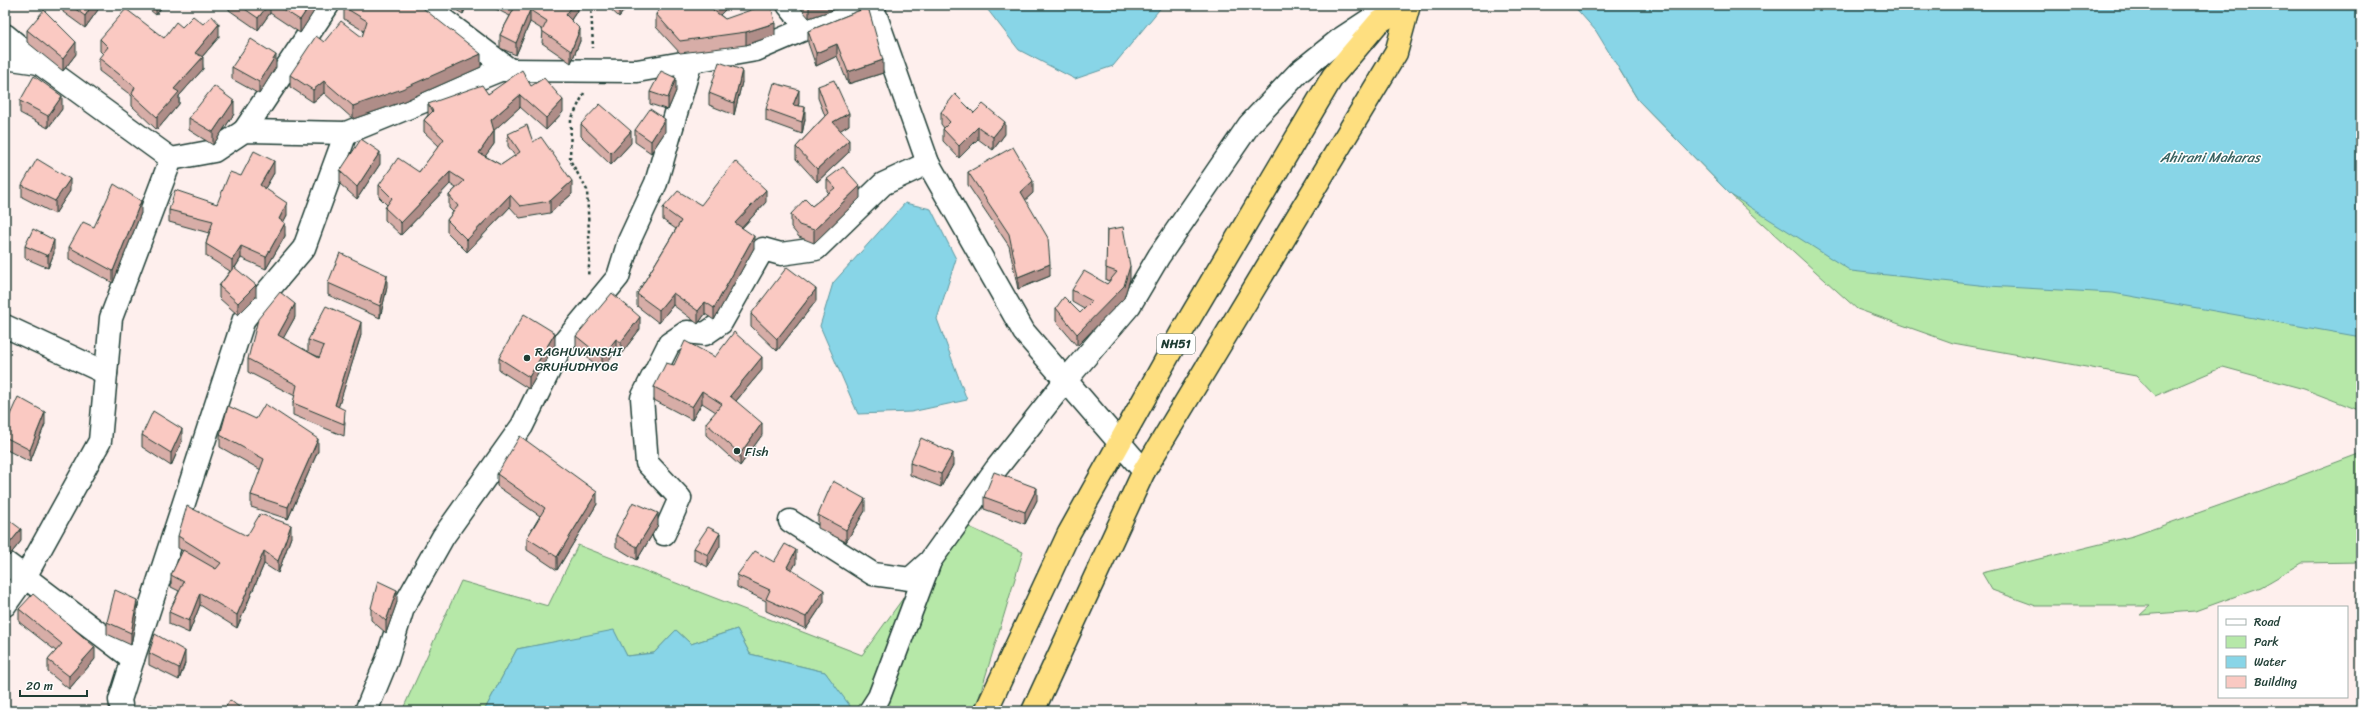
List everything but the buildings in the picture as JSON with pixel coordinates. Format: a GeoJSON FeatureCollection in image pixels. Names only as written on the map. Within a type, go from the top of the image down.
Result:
{"type":"FeatureCollection","features":[{"type":"Feature","properties":{"kind":"highway","name":"NH51"},"geometry":{"type":"LineString","coordinates":[[986,711],[1068,533],[1181,333],[1333,76],[1378,23],[1407,5]]}},
{"type":"Feature","properties":{"kind":"highway","name":"NH51"},"geometry":{"type":"LineString","coordinates":[[1033,711],[1144,471],[1396,53],[1407,5]]}},
{"type":"Feature","properties":{"kind":"street"},"geometry":{"type":"LineString","coordinates":[[5,35],[40,63],[171,159],[214,151],[244,131],[328,5]]}},
{"type":"Feature","properties":{"kind":"street"},"geometry":{"type":"LineString","coordinates":[[424,5],[510,70]]}},
{"type":"Feature","properties":{"kind":"street"},"geometry":{"type":"LineString","coordinates":[[788,5],[807,28]]}},
{"type":"Feature","properties":{"kind":"street"},"geometry":{"type":"LineString","coordinates":[[244,131],[346,132],[500,70],[637,71],[756,50],[861,5]]}},
{"type":"Feature","properties":{"kind":"street"},"geometry":{"type":"LineString","coordinates":[[872,5],[928,163],[1024,332],[1144,471]]}},
{"type":"Feature","properties":{"kind":"street"},"geometry":{"type":"LineString","coordinates":[[790,521],[873,574],[910,579],[930,562],[996,469],[1066,380],[1130,305],[1159,256],[1249,125],[1299,72],[1339,40],[1377,15],[1407,5]]}},
{"type":"Feature","properties":{"kind":"street"},"geometry":{"type":"LineString","coordinates":[[5,58],[40,63]]}},
{"type":"Feature","properties":{"kind":"street"},"geometry":{"type":"LineString","coordinates":[[366,711],[387,660],[403,608],[443,537],[522,426],[561,346],[618,277],[629,241],[656,183],[691,61]]}},
{"type":"Feature","properties":{"kind":"street"},"geometry":{"type":"LineString","coordinates":[[122,711],[120,700],[244,319],[304,248],[346,132]]}},
{"type":"Feature","properties":{"kind":"street"},"geometry":{"type":"LineString","coordinates":[[5,604],[26,577],[100,441],[111,318],[171,159]]}},
{"type":"Feature","properties":{"kind":"street"},"geometry":{"type":"LineString","coordinates":[[664,534],[680,498],[646,463],[642,398],[669,344],[687,332],[704,334],[721,323],[763,248],[781,254],[816,249],[883,184],[928,163]]}},
{"type":"Feature","properties":{"kind":"street"},"geometry":{"type":"LineString","coordinates":[[5,326],[106,373]]}},
{"type":"Feature","properties":{"kind":"street"},"geometry":{"type":"LineString","coordinates":[[5,562],[133,660]]}},
{"type":"Feature","properties":{"kind":"street"},"geometry":{"type":"LineString","coordinates":[[870,711],[880,697],[930,562]]}},
{"type":"Feature","properties":{"kind":"path"},"geometry":{"type":"LineString","coordinates":[[588,280],[590,256],[587,190],[570,160],[571,120],[595,71],[591,5]]}},
{"type":"Feature","properties":{"kind":"green space","name":"Ahirani Maharas"},"geometry":{"type":"Polygon","coordinates":[[[1658,61],[2361,63],[2361,411],[2304,389],[2223,367],[2155,396],[2136,376],[1953,343],[1857,309],[1731,195],[1638,100],[1619,69],[1658,61]]]}},
{"type":"Feature","properties":{"kind":"green space"},"geometry":{"type":"Polygon","coordinates":[[[2361,453],[2361,562],[2302,563],[2261,587],[2195,611],[2140,615],[2150,606],[2036,606],[1992,590],[1982,573],[2133,536],[2361,453]]]}},
{"type":"Feature","properties":{"kind":"green space"},"geometry":{"type":"Polygon","coordinates":[[[965,525],[1023,552],[975,711],[851,711],[852,710],[825,672],[750,654],[737,629],[691,644],[676,630],[654,653],[627,656],[614,631],[517,649],[484,711],[402,711],[461,581],[548,606],[578,545],[862,655],[930,561],[965,525]]]}},
{"type":"Feature","properties":{"kind":"water"},"geometry":{"type":"Polygon","coordinates":[[[984,5],[1163,5],[1113,66],[1075,79],[1019,50],[984,5]]]}},
{"type":"Feature","properties":{"kind":"water","name":"Ahirani Maharas"},"geometry":{"type":"Polygon","coordinates":[[[1573,5],[2361,5],[2361,337],[2113,293],[1988,286],[1851,271],[1731,195],[1638,100],[1596,31],[1573,5]]]}},
{"type":"Feature","properties":{"kind":"water"},"geometry":{"type":"Polygon","coordinates":[[[905,203],[931,209],[956,259],[937,319],[967,400],[911,412],[858,414],[820,326],[833,283],[905,203]]]}},
{"type":"Feature","properties":{"kind":"water"},"geometry":{"type":"Polygon","coordinates":[[[737,629],[750,654],[825,672],[853,710],[484,711],[517,649],[614,630],[627,656],[654,653],[676,630],[691,644],[737,629]]]}},
{"type":"Feature","properties":{"kind":"place","name":"RAGHUVANSHI GRUHUDHYOG"},"geometry":{"type":"Point","coordinates":[527,358]}},
{"type":"Feature","properties":{"kind":"place","name":"Fish"},"geometry":{"type":"Point","coordinates":[737,451]}}]}
